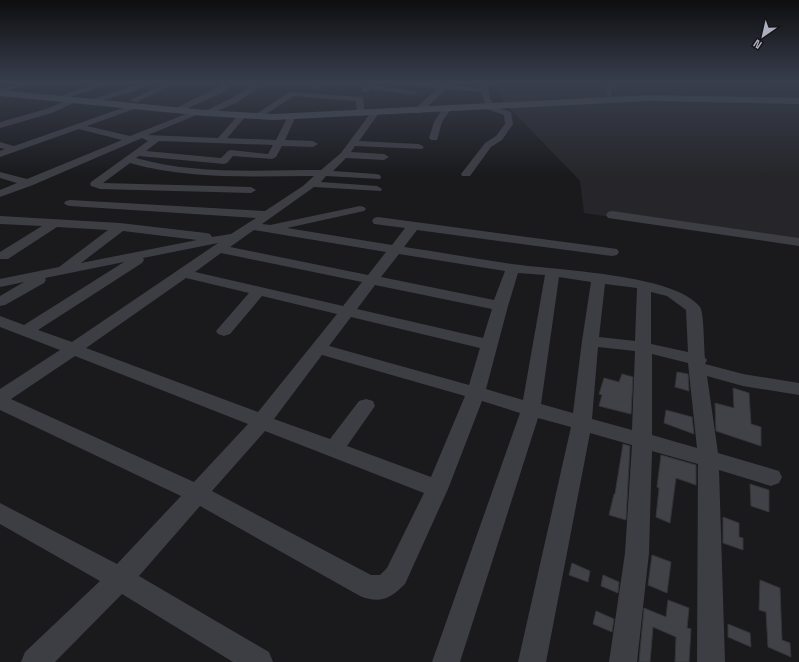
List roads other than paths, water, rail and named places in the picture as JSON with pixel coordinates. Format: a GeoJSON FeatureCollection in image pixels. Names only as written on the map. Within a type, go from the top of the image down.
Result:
{"type":"FeatureCollection","features":[{"type":"Feature","properties":{"kind":"street"},"geometry":{"type":"LineString","coordinates":[[0,125],[39,114]]}},
{"type":"Feature","properties":{"kind":"street"},"geometry":{"type":"LineString","coordinates":[[0,154],[107,114]]}},
{"type":"Feature","properties":{"kind":"street"},"geometry":{"type":"LineString","coordinates":[[0,194],[132,138],[198,114]]}},
{"type":"Feature","properties":{"kind":"street"},"geometry":{"type":"LineString","coordinates":[[0,398],[182,273],[220,244],[234,238],[311,184],[344,155],[353,143],[368,114],[257,116],[219,114]]}},
{"type":"Feature","properties":{"kind":"street"},"geometry":{"type":"LineString","coordinates":[[257,116],[261,114]]}},
{"type":"Feature","properties":{"kind":"street"},"geometry":{"type":"LineString","coordinates":[[434,138],[434,129],[443,114]]}},
{"type":"Feature","properties":{"kind":"street"},"geometry":{"type":"LineString","coordinates":[[466,174],[488,145],[499,138],[509,124],[508,114]]}},
{"type":"Feature","properties":{"kind":"street"},"geometry":{"type":"LineString","coordinates":[[221,140],[243,115]]}},
{"type":"Feature","properties":{"kind":"street"},"geometry":{"type":"LineString","coordinates":[[132,156],[224,161],[231,154],[269,158],[273,155],[292,116]]}},
{"type":"Feature","properties":{"kind":"street"},"geometry":{"type":"LineString","coordinates":[[78,126],[132,138],[313,140]]}},
{"type":"Feature","properties":{"kind":"street"},"geometry":{"type":"LineString","coordinates":[[156,139],[70,203],[268,215]]}},
{"type":"Feature","properties":{"kind":"street"},"geometry":{"type":"LineString","coordinates":[[353,143],[419,147]]}},
{"type":"Feature","properties":{"kind":"street"},"geometry":{"type":"LineString","coordinates":[[0,145],[15,149]]}},
{"type":"Feature","properties":{"kind":"street"},"geometry":{"type":"LineString","coordinates":[[344,155],[384,157]]}},
{"type":"Feature","properties":{"kind":"street"},"geometry":{"type":"LineString","coordinates":[[132,156],[156,167],[190,171],[243,173],[324,173],[376,177]]}},
{"type":"Feature","properties":{"kind":"street"},"geometry":{"type":"LineString","coordinates":[[0,175],[29,182]]}},
{"type":"Feature","properties":{"kind":"street"},"geometry":{"type":"LineString","coordinates":[[95,184],[100,186],[251,190]]}},
{"type":"Feature","properties":{"kind":"street"},"geometry":{"type":"LineString","coordinates":[[311,184],[377,189]]}},
{"type":"Feature","properties":{"kind":"street"},"geometry":{"type":"LineString","coordinates":[[268,229],[360,209]]}},
{"type":"Feature","properties":{"kind":"street"},"geometry":{"type":"LineString","coordinates":[[612,215],[799,242]]}},
{"type":"Feature","properties":{"kind":"street"},"geometry":{"type":"LineString","coordinates":[[0,220],[120,227],[220,244],[370,279],[500,306]]}},
{"type":"Feature","properties":{"kind":"street"},"geometry":{"type":"LineString","coordinates":[[378,221],[612,252]]}},
{"type":"Feature","properties":{"kind":"street"},"geometry":{"type":"LineString","coordinates":[[3,256],[55,223]]}},
{"type":"Feature","properties":{"kind":"street"},"geometry":{"type":"LineString","coordinates":[[35,662],[120,578],[261,422],[370,279],[396,249],[414,225]]}},
{"type":"Feature","properties":{"kind":"street"},"geometry":{"type":"LineString","coordinates":[[250,226],[513,268],[554,272],[644,285],[672,293],[688,303],[694,309],[697,364],[708,458],[711,662]]}},
{"type":"Feature","properties":{"kind":"street"},"geometry":{"type":"LineString","coordinates":[[0,302],[57,272],[120,227]]}},
{"type":"Feature","properties":{"kind":"street"},"geometry":{"type":"LineString","coordinates":[[0,283],[144,255],[220,244]]}},
{"type":"Feature","properties":{"kind":"street"},"geometry":{"type":"LineString","coordinates":[[25,330],[144,255]]}},
{"type":"Feature","properties":{"kind":"street"},"geometry":{"type":"LineString","coordinates":[[0,402],[196,493],[369,587],[385,587],[396,576],[437,489],[476,393],[500,306],[513,268]]}},
{"type":"Feature","properties":{"kind":"street"},"geometry":{"type":"LineString","coordinates":[[446,662],[531,409],[554,272]]}},
{"type":"Feature","properties":{"kind":"street"},"geometry":{"type":"LineString","coordinates":[[182,273],[489,345]]}},
{"type":"Feature","properties":{"kind":"street"},"geometry":{"type":"LineString","coordinates":[[532,662],[582,423],[590,341],[599,278]]}},
{"type":"Feature","properties":{"kind":"street"},"geometry":{"type":"LineString","coordinates":[[623,662],[637,553],[642,440],[644,285]]}},
{"type":"Feature","properties":{"kind":"street"},"geometry":{"type":"LineString","coordinates":[[224,331],[259,291]]}},
{"type":"Feature","properties":{"kind":"street"},"geometry":{"type":"LineString","coordinates":[[0,321],[72,350],[437,489]]}},
{"type":"Feature","properties":{"kind":"street"},"geometry":{"type":"LineString","coordinates":[[590,341],[643,347],[743,380],[799,389]]}},
{"type":"Feature","properties":{"kind":"street"},"geometry":{"type":"LineString","coordinates":[[318,348],[771,477]]}},
{"type":"Feature","properties":{"kind":"street"},"geometry":{"type":"LineString","coordinates":[[334,449],[366,406]]}},
{"type":"Feature","properties":{"kind":"street"},"geometry":{"type":"LineString","coordinates":[[0,513],[120,578],[259,662]]}}]}
